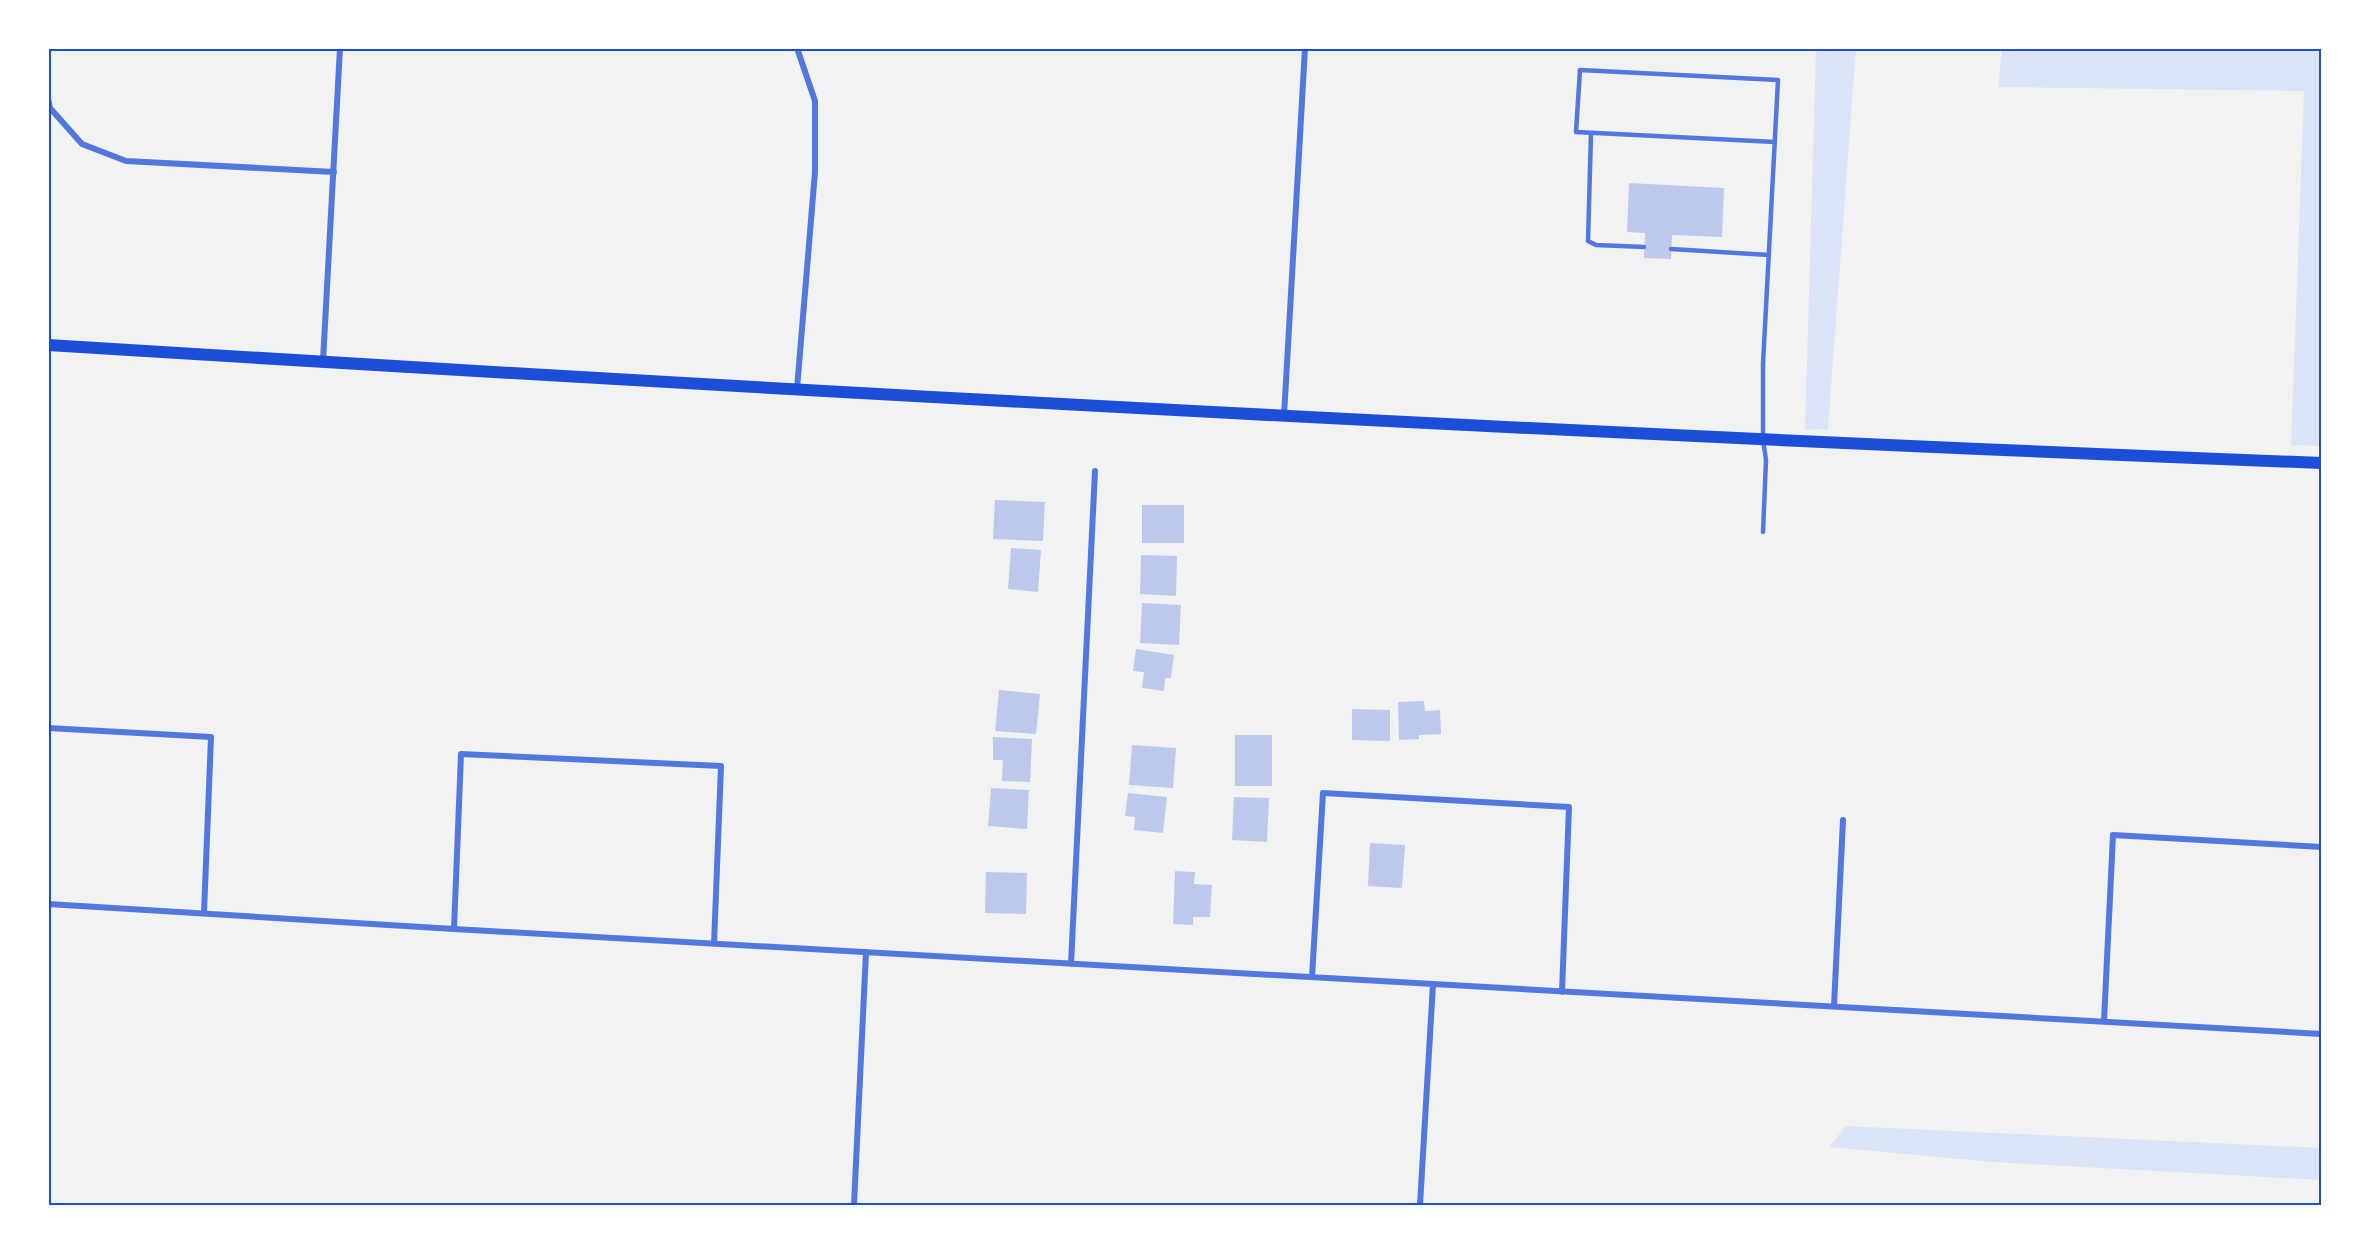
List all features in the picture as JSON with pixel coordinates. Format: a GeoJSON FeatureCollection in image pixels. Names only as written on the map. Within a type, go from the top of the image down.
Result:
{"type":"FeatureCollection","features":[{"type":"Feature","properties":{"kind":"main road"},"geometry":{"type":"LineString","coordinates":[[48,345],[1284,417],[2322,463]]}},
{"type":"Feature","properties":{"kind":"street"},"geometry":{"type":"LineString","coordinates":[[323,362],[340,48]]}},
{"type":"Feature","properties":{"kind":"street"},"geometry":{"type":"LineString","coordinates":[[797,48],[815,101],[815,172],[797,390]]}},
{"type":"Feature","properties":{"kind":"street"},"geometry":{"type":"LineString","coordinates":[[1284,417],[1305,48]]}},
{"type":"Feature","properties":{"kind":"street"},"geometry":{"type":"LineString","coordinates":[[48,99],[50,108],[82,144],[126,161],[334,172]]}},
{"type":"Feature","properties":{"kind":"street"},"geometry":{"type":"LineString","coordinates":[[1071,964],[1095,471]]}},
{"type":"Feature","properties":{"kind":"street"},"geometry":{"type":"LineString","coordinates":[[48,728],[211,737],[204,913]]}},
{"type":"Feature","properties":{"kind":"street"},"geometry":{"type":"LineString","coordinates":[[454,929],[461,754],[721,766],[714,944]]}},
{"type":"Feature","properties":{"kind":"street"},"geometry":{"type":"LineString","coordinates":[[1312,977],[1323,793],[1569,807],[1562,992]]}},
{"type":"Feature","properties":{"kind":"street"},"geometry":{"type":"LineString","coordinates":[[1834,1006],[1843,820]]}},
{"type":"Feature","properties":{"kind":"street"},"geometry":{"type":"LineString","coordinates":[[2104,1021],[2114,835],[2322,847]]}},
{"type":"Feature","properties":{"kind":"street"},"geometry":{"type":"LineString","coordinates":[[48,904],[714,944],[2322,1034]]}},
{"type":"Feature","properties":{"kind":"street"},"geometry":{"type":"LineString","coordinates":[[854,1205],[866,952]]}},
{"type":"Feature","properties":{"kind":"street"},"geometry":{"type":"LineString","coordinates":[[1420,1205],[1433,984]]}},
{"type":"Feature","properties":{"kind":"lane"},"geometry":{"type":"LineString","coordinates":[[1763,532],[1766,460],[1763,440],[1763,364],[1775,142],[1778,80],[1580,70],[1576,132],[1775,142]]}},
{"type":"Feature","properties":{"kind":"lane"},"geometry":{"type":"LineString","coordinates":[[1591,133],[1588,241],[1596,245],[1644,247]]}},
{"type":"Feature","properties":{"kind":"lane"},"geometry":{"type":"LineString","coordinates":[[1671,249],[1769,255]]}},
{"type":"Feature","properties":{"kind":"shaded area"},"geometry":{"type":"Polygon","coordinates":[[[1816,48],[1856,48],[1828,429],[1805,430],[1816,48]]]}},
{"type":"Feature","properties":{"kind":"shaded area"},"geometry":{"type":"Polygon","coordinates":[[[2002,48],[2322,48],[2322,446],[2291,445],[2304,91],[1998,87],[2002,48]]]}},
{"type":"Feature","properties":{"kind":"shaded area"},"geometry":{"type":"Polygon","coordinates":[[[1846,1126],[2322,1148],[2322,1180],[1992,1162],[1829,1147],[1846,1126]]]}},
{"type":"Feature","properties":{"kind":"building"},"geometry":{"type":"Polygon","coordinates":[[[1629,183],[1724,188],[1722,237],[1672,235],[1671,259],[1644,258],[1645,233],[1627,232],[1629,183]]]}},
{"type":"Feature","properties":{"kind":"building"},"geometry":{"type":"Polygon","coordinates":[[[995,500],[1045,502],[1043,541],[993,539],[995,500]]]}},
{"type":"Feature","properties":{"kind":"building"},"geometry":{"type":"Polygon","coordinates":[[[1142,505],[1184,505],[1184,543],[1142,543],[1142,505]]]}},
{"type":"Feature","properties":{"kind":"building"},"geometry":{"type":"Polygon","coordinates":[[[1011,548],[1041,550],[1038,592],[1008,589],[1011,548]]]}},
{"type":"Feature","properties":{"kind":"building"},"geometry":{"type":"Polygon","coordinates":[[[1141,555],[1177,556],[1176,596],[1140,594],[1141,555]]]}},
{"type":"Feature","properties":{"kind":"building"},"geometry":{"type":"Polygon","coordinates":[[[1142,603],[1181,605],[1179,645],[1140,643],[1142,603]]]}},
{"type":"Feature","properties":{"kind":"building"},"geometry":{"type":"Polygon","coordinates":[[[1136,649],[1174,655],[1171,678],[1165,678],[1164,691],[1142,688],[1144,672],[1133,671],[1136,649]]]}},
{"type":"Feature","properties":{"kind":"building"},"geometry":{"type":"Polygon","coordinates":[[[999,690],[1040,694],[1036,734],[995,731],[999,690]]]}},
{"type":"Feature","properties":{"kind":"building"},"geometry":{"type":"Polygon","coordinates":[[[1424,701],[1425,711],[1440,710],[1441,734],[1419,735],[1419,739],[1399,740],[1398,702],[1424,701]]]}},
{"type":"Feature","properties":{"kind":"building"},"geometry":{"type":"Polygon","coordinates":[[[1352,709],[1390,710],[1390,741],[1352,740],[1352,709]]]}},
{"type":"Feature","properties":{"kind":"building"},"geometry":{"type":"Polygon","coordinates":[[[1235,735],[1272,735],[1272,786],[1235,786],[1235,735]]]}},
{"type":"Feature","properties":{"kind":"building"},"geometry":{"type":"Polygon","coordinates":[[[993,737],[1032,739],[1030,782],[1002,781],[1003,760],[993,760],[993,737]]]}},
{"type":"Feature","properties":{"kind":"building"},"geometry":{"type":"Polygon","coordinates":[[[1132,745],[1176,748],[1173,788],[1129,785],[1132,745]]]}},
{"type":"Feature","properties":{"kind":"building"},"geometry":{"type":"Polygon","coordinates":[[[991,788],[1029,790],[1027,829],[988,826],[991,788]]]}},
{"type":"Feature","properties":{"kind":"building"},"geometry":{"type":"Polygon","coordinates":[[[1128,793],[1167,797],[1163,833],[1134,830],[1135,817],[1125,816],[1128,793]]]}},
{"type":"Feature","properties":{"kind":"building"},"geometry":{"type":"Polygon","coordinates":[[[1234,797],[1269,798],[1267,842],[1232,840],[1234,797]]]}},
{"type":"Feature","properties":{"kind":"building"},"geometry":{"type":"Polygon","coordinates":[[[1370,843],[1405,845],[1402,888],[1368,886],[1370,843]]]}},
{"type":"Feature","properties":{"kind":"building"},"geometry":{"type":"Polygon","coordinates":[[[1175,871],[1195,872],[1194,884],[1212,885],[1210,917],[1193,917],[1193,925],[1173,924],[1175,871]]]}},
{"type":"Feature","properties":{"kind":"building"},"geometry":{"type":"Polygon","coordinates":[[[986,872],[1027,873],[1026,914],[985,913],[986,872]]]}}]}
